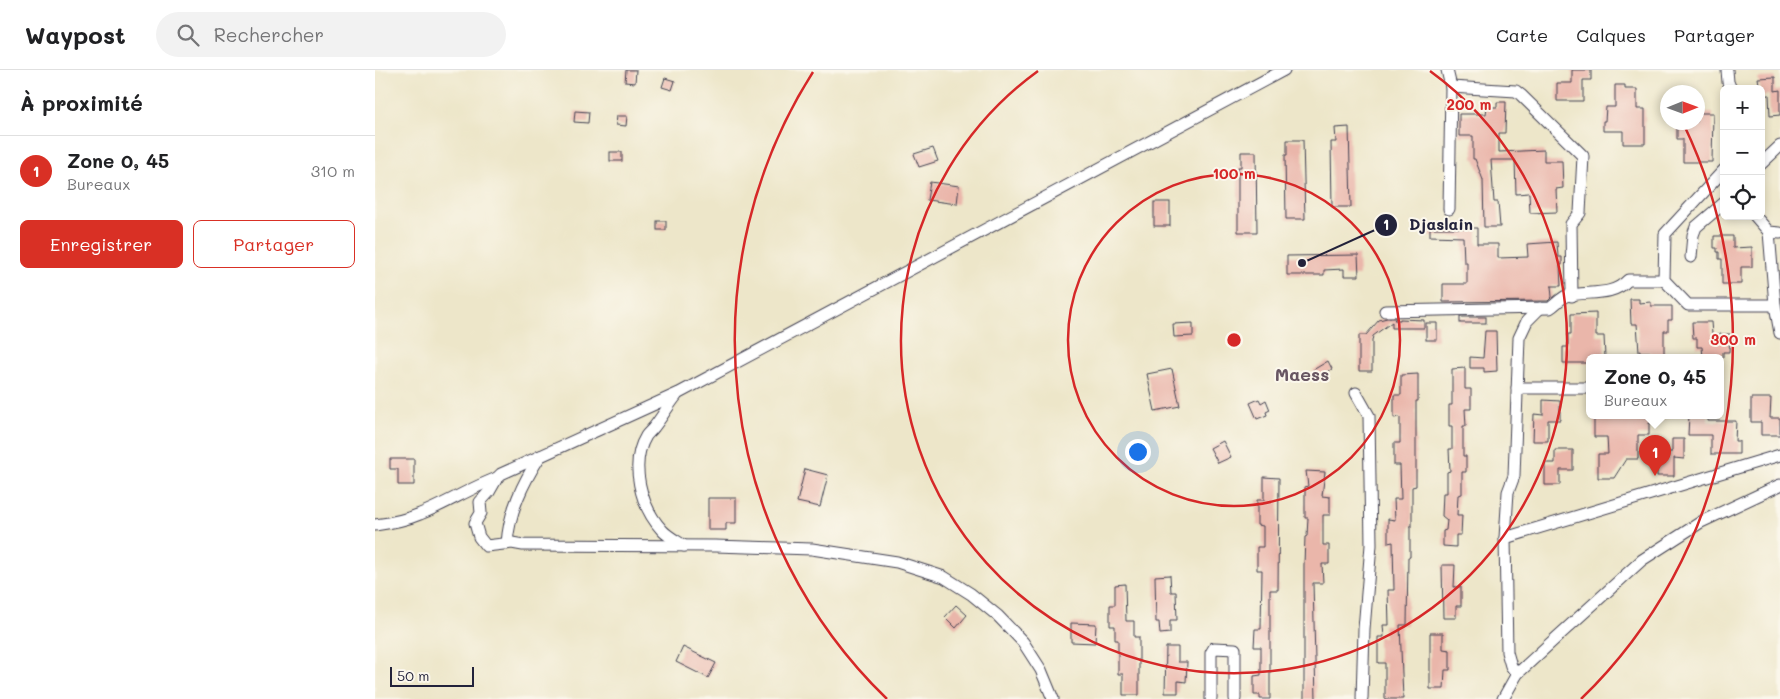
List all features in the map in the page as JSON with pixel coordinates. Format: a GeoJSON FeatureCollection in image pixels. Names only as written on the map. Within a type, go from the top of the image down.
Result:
{"type":"FeatureCollection","features":[{"type":"Feature","properties":{"kind":"street"},"geometry":{"type":"LineString","coordinates":[[1053,699],[1041,670],[1023,642],[985,605],[944,577],[897,562],[812,550],[684,546],[507,544],[486,546],[479,537],[475,523],[481,513],[480,502],[501,474],[679,392],[1284,70]]}},
{"type":"Feature","properties":{"kind":"street"},"geometry":{"type":"LineString","coordinates":[[1447,70],[1451,87],[1449,209]]}},
{"type":"Feature","properties":{"kind":"street"},"geometry":{"type":"LineString","coordinates":[[1727,70],[1729,85]]}},
{"type":"Feature","properties":{"kind":"street"},"geometry":{"type":"LineString","coordinates":[[1451,87],[1516,91],[1583,156],[1580,213],[1571,224],[1572,296]]}},
{"type":"Feature","properties":{"kind":"street"},"geometry":{"type":"LineString","coordinates":[[1765,160],[1780,146]]}},
{"type":"Feature","properties":{"kind":"street"},"geometry":{"type":"LineString","coordinates":[[1664,280],[1665,234],[1720,174]]}},
{"type":"Feature","properties":{"kind":"street"},"geometry":{"type":"LineString","coordinates":[[1691,257],[1693,235],[1696,227],[1720,206]]}},
{"type":"Feature","properties":{"kind":"street"},"geometry":{"type":"LineString","coordinates":[[1760,220],[1774,232],[1775,305],[1780,333]]}},
{"type":"Feature","properties":{"kind":"street"},"geometry":{"type":"LineString","coordinates":[[1385,311],[1550,308],[1566,296],[1608,291],[1622,286],[1628,280],[1664,280],[1689,305],[1775,305]]}},
{"type":"Feature","properties":{"kind":"street"},"geometry":{"type":"LineString","coordinates":[[1517,674],[1511,666],[1507,652],[1505,538],[1508,492],[1515,476],[1519,338],[1527,321],[1540,308]]}},
{"type":"Feature","properties":{"kind":"street"},"geometry":{"type":"LineString","coordinates":[[1517,388],[1586,388]]}},
{"type":"Feature","properties":{"kind":"street"},"geometry":{"type":"LineString","coordinates":[[679,392],[646,435],[641,448],[638,482],[643,498],[662,530],[684,546]]}},
{"type":"Feature","properties":{"kind":"street"},"geometry":{"type":"LineString","coordinates":[[1357,393],[1369,416],[1371,544],[1364,629],[1362,699]]}},
{"type":"Feature","properties":{"kind":"street"},"geometry":{"type":"LineString","coordinates":[[1505,538],[1780,454]]}},
{"type":"Feature","properties":{"kind":"street"},"geometry":{"type":"LineString","coordinates":[[507,544],[508,527],[517,500],[526,478],[540,456]]}},
{"type":"Feature","properties":{"kind":"street"},"geometry":{"type":"LineString","coordinates":[[375,525],[391,523],[420,514],[471,488],[497,478]]}},
{"type":"Feature","properties":{"kind":"street"},"geometry":{"type":"LineString","coordinates":[[1503,699],[1517,674],[1642,560],[1701,522],[1780,485]]}},
{"type":"Feature","properties":{"kind":"street"},"geometry":{"type":"LineString","coordinates":[[1211,699],[1211,653],[1214,648],[1224,647],[1235,649],[1235,699]]}},
{"type":"Feature","properties":{"kind":"building"},"geometry":{"type":"Polygon","coordinates":[[[626,70],[636,70],[635,83],[625,82],[626,70]]]}},
{"type":"Feature","properties":{"kind":"building"},"geometry":{"type":"Polygon","coordinates":[[[1572,70],[1591,70],[1591,80],[1583,80],[1583,101],[1557,101],[1557,83],[1572,83],[1572,70]]]}},
{"type":"Feature","properties":{"kind":"building"},"geometry":{"type":"Polygon","coordinates":[[[1775,77],[1775,91],[1780,90],[1780,115],[1770,116],[1769,95],[1765,96],[1765,85],[1759,85],[1758,78],[1775,77]]]}},
{"type":"Feature","properties":{"kind":"building"},"geometry":{"type":"Polygon","coordinates":[[[665,78],[675,81],[672,90],[662,87],[665,78]]]}},
{"type":"Feature","properties":{"kind":"building"},"geometry":{"type":"Polygon","coordinates":[[[1615,85],[1625,85],[1625,89],[1637,89],[1637,109],[1645,109],[1645,144],[1623,144],[1623,131],[1603,131],[1606,107],[1615,107],[1615,85]]]}},
{"type":"Feature","properties":{"kind":"building"},"geometry":{"type":"Polygon","coordinates":[[[1497,102],[1506,102],[1505,133],[1499,133],[1499,152],[1544,150],[1544,161],[1562,161],[1563,188],[1556,189],[1557,212],[1530,213],[1529,193],[1516,194],[1515,160],[1491,160],[1494,202],[1498,202],[1500,227],[1484,227],[1483,180],[1475,159],[1473,159],[1473,136],[1459,136],[1459,114],[1486,114],[1487,107],[1497,107],[1497,102]]]}},
{"type":"Feature","properties":{"kind":"building"},"geometry":{"type":"Polygon","coordinates":[[[575,111],[589,112],[588,123],[574,122],[575,111]]]}},
{"type":"Feature","properties":{"kind":"building"},"geometry":{"type":"Polygon","coordinates":[[[1705,113],[1713,113],[1712,162],[1683,162],[1683,139],[1677,139],[1677,130],[1705,130],[1705,113]]]}},
{"type":"Feature","properties":{"kind":"building"},"geometry":{"type":"Polygon","coordinates":[[[617,116],[627,116],[626,126],[616,125],[617,116]]]}},
{"type":"Feature","properties":{"kind":"building"},"geometry":{"type":"Polygon","coordinates":[[[1349,127],[1351,207],[1332,207],[1331,142],[1336,142],[1335,128],[1349,127]]]}},
{"type":"Feature","properties":{"kind":"building"},"geometry":{"type":"Polygon","coordinates":[[[1287,140],[1303,140],[1305,219],[1286,219],[1285,155],[1287,155],[1287,140]]]}},
{"type":"Feature","properties":{"kind":"building"},"geometry":{"type":"Polygon","coordinates":[[[933,148],[938,161],[919,167],[914,154],[933,148]]]}},
{"type":"Feature","properties":{"kind":"building"},"geometry":{"type":"Polygon","coordinates":[[[610,152],[622,152],[622,161],[610,161],[610,152]]]}},
{"type":"Feature","properties":{"kind":"building"},"geometry":{"type":"Polygon","coordinates":[[[1241,152],[1256,152],[1257,232],[1238,232],[1238,167],[1241,167],[1241,152]]]}},
{"type":"Feature","properties":{"kind":"building"},"geometry":{"type":"Polygon","coordinates":[[[930,182],[959,186],[957,204],[927,200],[930,182]]]}},
{"type":"Feature","properties":{"kind":"building"},"geometry":{"type":"Polygon","coordinates":[[[1154,202],[1170,202],[1170,226],[1154,226],[1154,202]]]}},
{"type":"Feature","properties":{"kind":"building"},"geometry":{"type":"Polygon","coordinates":[[[657,221],[666,221],[666,230],[657,230],[657,221]]]}},
{"type":"Feature","properties":{"kind":"building"},"geometry":{"type":"Polygon","coordinates":[[[1430,228],[1477,228],[1477,244],[1498,244],[1498,258],[1528,257],[1527,244],[1557,242],[1558,257],[1562,257],[1562,265],[1560,265],[1561,286],[1551,286],[1552,297],[1548,301],[1443,302],[1443,284],[1467,284],[1467,262],[1464,262],[1463,237],[1430,236],[1430,228]]]}},
{"type":"Feature","properties":{"kind":"building"},"geometry":{"type":"Polygon","coordinates":[[[1714,236],[1733,236],[1733,248],[1752,247],[1752,267],[1741,267],[1741,284],[1722,284],[1722,259],[1719,259],[1717,248],[1714,248],[1714,236]]]}},
{"type":"Feature","properties":{"kind":"building"},"geometry":{"type":"Polygon","coordinates":[[[1358,255],[1359,276],[1344,276],[1344,269],[1324,270],[1324,275],[1287,275],[1287,256],[1358,255]]]}},
{"type":"Feature","properties":{"kind":"building"},"geometry":{"type":"Polygon","coordinates":[[[1630,299],[1639,299],[1639,303],[1651,302],[1651,306],[1672,306],[1672,320],[1668,320],[1668,331],[1664,331],[1664,354],[1639,352],[1637,324],[1631,324],[1630,299]]]}},
{"type":"Feature","properties":{"kind":"building"},"geometry":{"type":"Polygon","coordinates":[[[1596,313],[1596,336],[1604,336],[1605,354],[1586,354],[1586,363],[1563,363],[1563,347],[1568,347],[1568,334],[1571,334],[1571,314],[1596,313]]]}},
{"type":"Feature","properties":{"kind":"building"},"geometry":{"type":"Polygon","coordinates":[[[1460,317],[1486,317],[1486,323],[1460,323],[1460,317]]]}},
{"type":"Feature","properties":{"kind":"building"},"geometry":{"type":"Polygon","coordinates":[[[1396,318],[1394,320],[1424,320],[1424,328],[1392,328],[1392,322],[1373,336],[1372,371],[1359,371],[1359,335],[1366,335],[1379,320],[1396,318]]]}},
{"type":"Feature","properties":{"kind":"building"},"geometry":{"type":"Polygon","coordinates":[[[1692,322],[1711,322],[1712,334],[1730,334],[1729,352],[1723,352],[1723,354],[1703,354],[1702,347],[1697,347],[1697,338],[1693,338],[1692,322]]]}},
{"type":"Feature","properties":{"kind":"building"},"geometry":{"type":"Polygon","coordinates":[[[1193,323],[1193,336],[1174,337],[1173,324],[1193,323]]]}},
{"type":"Feature","properties":{"kind":"building"},"geometry":{"type":"Polygon","coordinates":[[[1426,323],[1437,323],[1437,340],[1426,340],[1426,323]]]}},
{"type":"Feature","properties":{"kind":"building"},"geometry":{"type":"Polygon","coordinates":[[[1485,331],[1496,331],[1497,371],[1484,372],[1484,368],[1470,368],[1470,357],[1483,358],[1485,331]]]}},
{"type":"Feature","properties":{"kind":"building"},"geometry":{"type":"Polygon","coordinates":[[[1328,361],[1332,369],[1318,378],[1313,370],[1328,361]]]}},
{"type":"Feature","properties":{"kind":"building"},"geometry":{"type":"Polygon","coordinates":[[[1465,368],[1465,389],[1471,389],[1471,409],[1465,409],[1466,426],[1463,426],[1463,456],[1466,456],[1466,472],[1462,472],[1462,494],[1458,495],[1457,515],[1462,515],[1461,535],[1456,535],[1456,547],[1443,546],[1443,531],[1446,530],[1447,520],[1442,516],[1443,493],[1447,493],[1447,472],[1450,471],[1449,449],[1452,449],[1452,426],[1449,426],[1449,405],[1452,405],[1452,369],[1465,368]]]}},
{"type":"Feature","properties":{"kind":"building"},"geometry":{"type":"Polygon","coordinates":[[[1172,369],[1180,406],[1155,411],[1147,374],[1172,369]]]}},
{"type":"Feature","properties":{"kind":"building"},"geometry":{"type":"Polygon","coordinates":[[[1418,374],[1418,401],[1416,401],[1416,486],[1412,487],[1407,625],[1400,625],[1403,699],[1385,699],[1385,663],[1378,663],[1378,637],[1384,637],[1383,625],[1389,625],[1388,590],[1394,590],[1393,542],[1388,543],[1388,519],[1395,520],[1394,499],[1401,499],[1400,465],[1394,465],[1394,443],[1400,443],[1400,417],[1394,418],[1394,395],[1401,395],[1401,375],[1418,374]]]}},
{"type":"Feature","properties":{"kind":"building"},"geometry":{"type":"Polygon","coordinates":[[[1751,398],[1771,398],[1770,418],[1780,418],[1780,435],[1761,435],[1761,422],[1751,422],[1751,398]]]}},
{"type":"Feature","properties":{"kind":"building"},"geometry":{"type":"Polygon","coordinates":[[[1259,399],[1261,403],[1266,400],[1270,410],[1266,412],[1267,415],[1257,419],[1250,403],[1259,399]]]}},
{"type":"Feature","properties":{"kind":"building"},"geometry":{"type":"Polygon","coordinates":[[[1543,400],[1560,401],[1560,420],[1548,420],[1548,441],[1533,441],[1534,414],[1543,415],[1543,400]]]}},
{"type":"Feature","properties":{"kind":"building"},"geometry":{"type":"Polygon","coordinates":[[[1594,419],[1655,419],[1655,423],[1649,423],[1649,435],[1638,435],[1638,459],[1626,459],[1614,478],[1598,478],[1598,454],[1608,454],[1607,437],[1594,437],[1594,419]]]}},
{"type":"Feature","properties":{"kind":"building"},"geometry":{"type":"Polygon","coordinates":[[[1689,419],[1736,421],[1735,441],[1739,441],[1739,454],[1711,454],[1711,435],[1688,435],[1689,419]]]}},
{"type":"Feature","properties":{"kind":"building"},"geometry":{"type":"Polygon","coordinates":[[[1672,439],[1684,439],[1684,459],[1674,458],[1674,476],[1657,476],[1657,452],[1672,452],[1672,439]]]}},
{"type":"Feature","properties":{"kind":"building"},"geometry":{"type":"Polygon","coordinates":[[[1223,441],[1231,457],[1218,463],[1210,448],[1223,441]]]}},
{"type":"Feature","properties":{"kind":"building"},"geometry":{"type":"Polygon","coordinates":[[[1555,450],[1573,450],[1573,470],[1560,470],[1560,485],[1545,485],[1545,463],[1555,463],[1555,450]]]}},
{"type":"Feature","properties":{"kind":"building"},"geometry":{"type":"Polygon","coordinates":[[[390,459],[414,459],[414,485],[398,485],[398,469],[390,469],[390,459]]]}},
{"type":"Feature","properties":{"kind":"building"},"geometry":{"type":"Polygon","coordinates":[[[805,469],[828,475],[820,507],[797,502],[805,469]]]}},
{"type":"Feature","properties":{"kind":"building"},"geometry":{"type":"Polygon","coordinates":[[[1306,471],[1325,472],[1322,496],[1330,497],[1330,515],[1323,515],[1323,545],[1329,545],[1329,564],[1322,564],[1323,583],[1313,583],[1316,699],[1304,699],[1304,565],[1308,518],[1305,518],[1305,487],[1308,486],[1306,471]]]}},
{"type":"Feature","properties":{"kind":"building"},"geometry":{"type":"Polygon","coordinates":[[[1264,477],[1279,478],[1278,590],[1270,590],[1270,699],[1260,699],[1260,695],[1254,695],[1254,676],[1261,675],[1261,647],[1254,647],[1255,629],[1261,629],[1262,570],[1257,570],[1257,547],[1263,547],[1263,526],[1257,525],[1257,500],[1264,500],[1264,477]]]}},
{"type":"Feature","properties":{"kind":"building"},"geometry":{"type":"Polygon","coordinates":[[[708,498],[736,498],[736,523],[726,523],[726,530],[708,530],[708,498]]]}},
{"type":"Feature","properties":{"kind":"building"},"geometry":{"type":"Polygon","coordinates":[[[1442,565],[1455,565],[1454,587],[1461,587],[1461,606],[1456,606],[1456,618],[1443,618],[1442,565]]]}},
{"type":"Feature","properties":{"kind":"building"},"geometry":{"type":"Polygon","coordinates":[[[1170,575],[1171,592],[1176,592],[1177,620],[1170,620],[1170,633],[1160,634],[1159,622],[1156,622],[1155,576],[1170,575]]]}},
{"type":"Feature","properties":{"kind":"building"},"geometry":{"type":"Polygon","coordinates":[[[1125,584],[1126,621],[1134,621],[1134,637],[1139,637],[1139,695],[1123,695],[1123,674],[1118,674],[1118,640],[1115,640],[1115,626],[1110,626],[1110,605],[1115,605],[1115,585],[1125,584]]]}},
{"type":"Feature","properties":{"kind":"building"},"geometry":{"type":"Polygon","coordinates":[[[956,605],[967,615],[956,628],[945,617],[956,605]]]}},
{"type":"Feature","properties":{"kind":"building"},"geometry":{"type":"Polygon","coordinates":[[[1071,623],[1096,624],[1095,643],[1071,642],[1071,623]]]}},
{"type":"Feature","properties":{"kind":"building"},"geometry":{"type":"Polygon","coordinates":[[[1430,633],[1443,633],[1443,649],[1450,650],[1450,670],[1445,670],[1444,689],[1430,689],[1430,633]]]}},
{"type":"Feature","properties":{"kind":"building"},"geometry":{"type":"Polygon","coordinates":[[[683,647],[716,663],[708,678],[676,662],[683,647]]]}},
{"type":"Feature","properties":{"kind":"building"},"geometry":{"type":"Polygon","coordinates":[[[1166,647],[1178,647],[1178,662],[1187,662],[1186,682],[1178,681],[1178,693],[1165,693],[1166,647]]]}},
{"type":"Feature","properties":{"kind":"place","name":"Djaslain"},"geometry":{"type":"Point","coordinates":[1302,263]}},
{"type":"Feature","properties":{"kind":"place","name":"Zone 0, 45"},"geometry":{"type":"Point","coordinates":[1655,476]}},
{"type":"Feature","properties":{"kind":"district","name":"Maess"},"geometry":{"type":"Point","coordinates":[1302,375]}}]}
